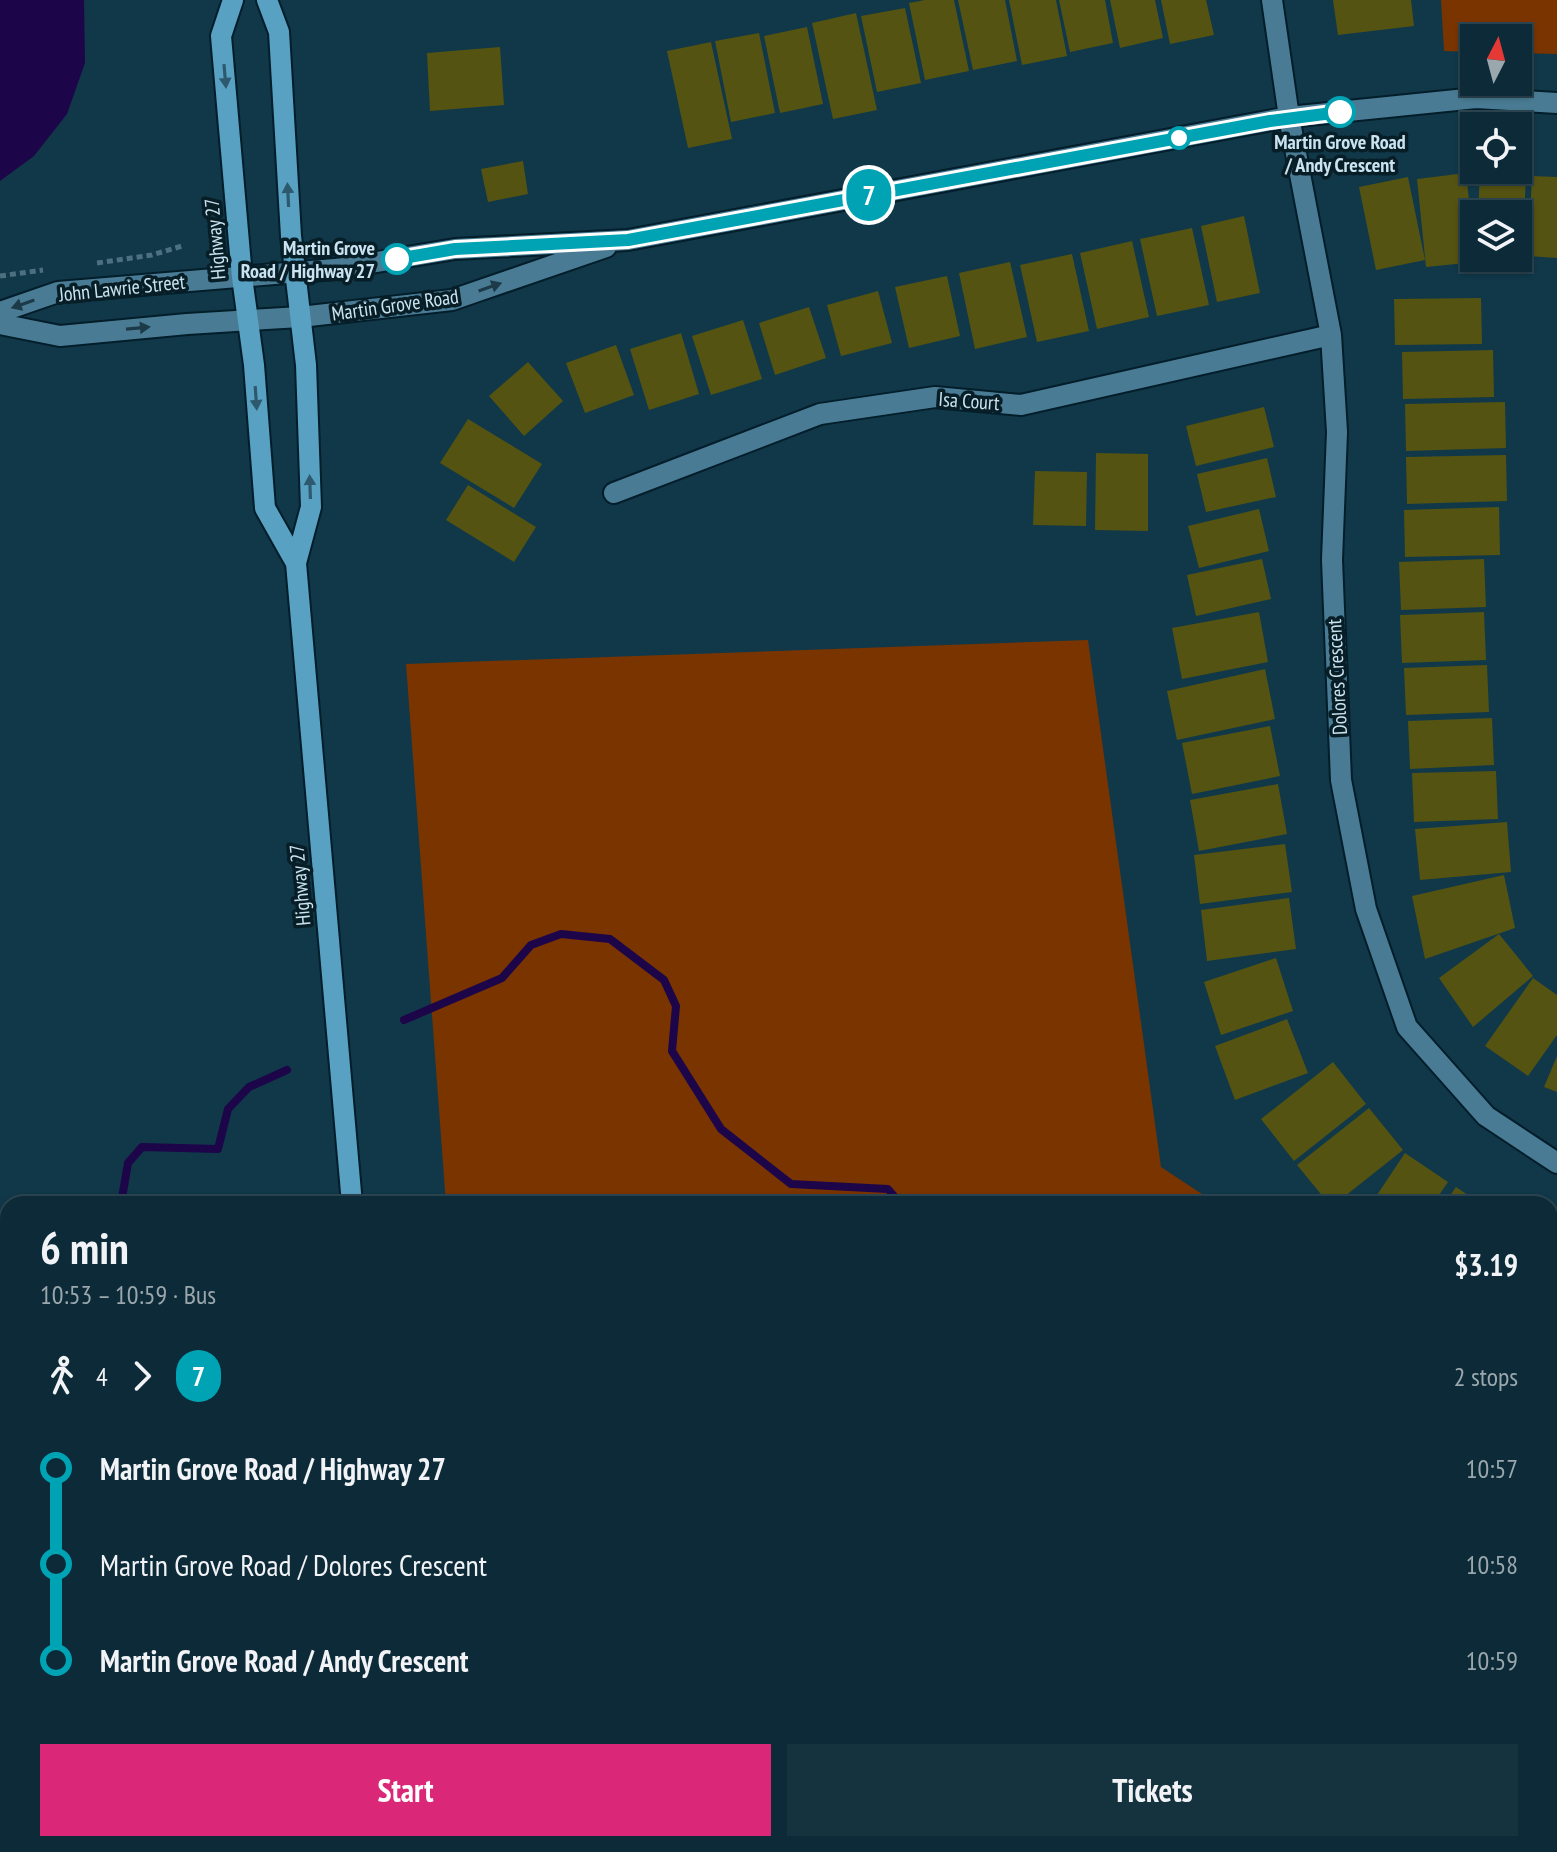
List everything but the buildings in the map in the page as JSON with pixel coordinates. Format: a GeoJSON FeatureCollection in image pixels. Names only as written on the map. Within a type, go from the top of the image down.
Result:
{"type":"FeatureCollection","features":[{"type":"Feature","properties":{"kind":"main road","name":"Highway 27"},"geometry":{"type":"LineString","coordinates":[[233,0],[221,36],[265,508],[296,563]]}},
{"type":"Feature","properties":{"kind":"main road","name":"Highway 27"},"geometry":{"type":"LineString","coordinates":[[267,0],[279,32],[294,272],[306,365],[311,507],[296,563],[351,1196]]}},
{"type":"Feature","properties":{"kind":"street","name":"Dolores Crescent"},"geometry":{"type":"LineString","coordinates":[[1272,0],[1289,117],[1331,335],[1337,432],[1332,560],[1341,780],[1366,909],[1407,1027],[1486,1116],[1557,1163]]}},
{"type":"Feature","properties":{"kind":"street","name":"Martin Grove Road"},"geometry":{"type":"LineString","coordinates":[[294,272],[335,269],[455,249],[628,240],[1289,117],[1476,98],[1557,103]]}},
{"type":"Feature","properties":{"kind":"street","name":"Martin Grove Road"},"geometry":{"type":"LineString","coordinates":[[248,320],[452,300],[628,240]]}},
{"type":"Feature","properties":{"kind":"street","name":"John Lawrie Street"},"geometry":{"type":"LineString","coordinates":[[0,312],[58,292],[294,272]]}},
{"type":"Feature","properties":{"kind":"street","name":"John Lawrie Street"},"geometry":{"type":"LineString","coordinates":[[0,324],[60,336],[248,320]]}},
{"type":"Feature","properties":{"kind":"street","name":"Isa Court"},"geometry":{"type":"LineString","coordinates":[[614,493],[820,414],[935,397],[1021,405],[1331,335]]}},
{"type":"Feature","properties":{"kind":"shaded area"},"geometry":{"type":"Polygon","coordinates":[[[0,0],[84,0],[85,63],[67,114],[34,156],[0,181],[0,0]]]}},
{"type":"Feature","properties":{"kind":"shaded area"},"geometry":{"type":"Polygon","coordinates":[[[1441,0],[1557,0],[1557,54],[1532,53],[1532,24],[1460,24],[1460,52],[1444,51],[1441,0]]]}},
{"type":"Feature","properties":{"kind":"shaded area"},"geometry":{"type":"Polygon","coordinates":[[[1088,640],[1161,1167],[1205,1196],[445,1196],[406,664],[1088,640]]]}},
{"type":"Feature","properties":{"kind":"waterway"},"geometry":{"type":"LineString","coordinates":[[404,1020],[502,978],[531,945],[561,934],[610,939],[664,980],[676,1006],[672,1051],[721,1129],[791,1184],[888,1189],[894,1196]]}},
{"type":"Feature","properties":{"kind":"waterway"},"geometry":{"type":"LineString","coordinates":[[122,1196],[128,1163],[142,1147],[218,1149],[228,1109],[249,1087],[287,1070]]}},
{"type":"Feature","properties":{"kind":"bus line","name":"7"},"geometry":{"type":"LineString","coordinates":[[397,259],[455,249],[628,240],[1289,117],[1340,112]]}},
{"type":"Feature","properties":{"kind":"place","name":"Martin Grove Road / Andy Crescent"},"geometry":{"type":"Point","coordinates":[1340,112]}},
{"type":"Feature","properties":{"kind":"place","name":"Martin Grove Road / Highway 27"},"geometry":{"type":"Point","coordinates":[397,259]}}]}
